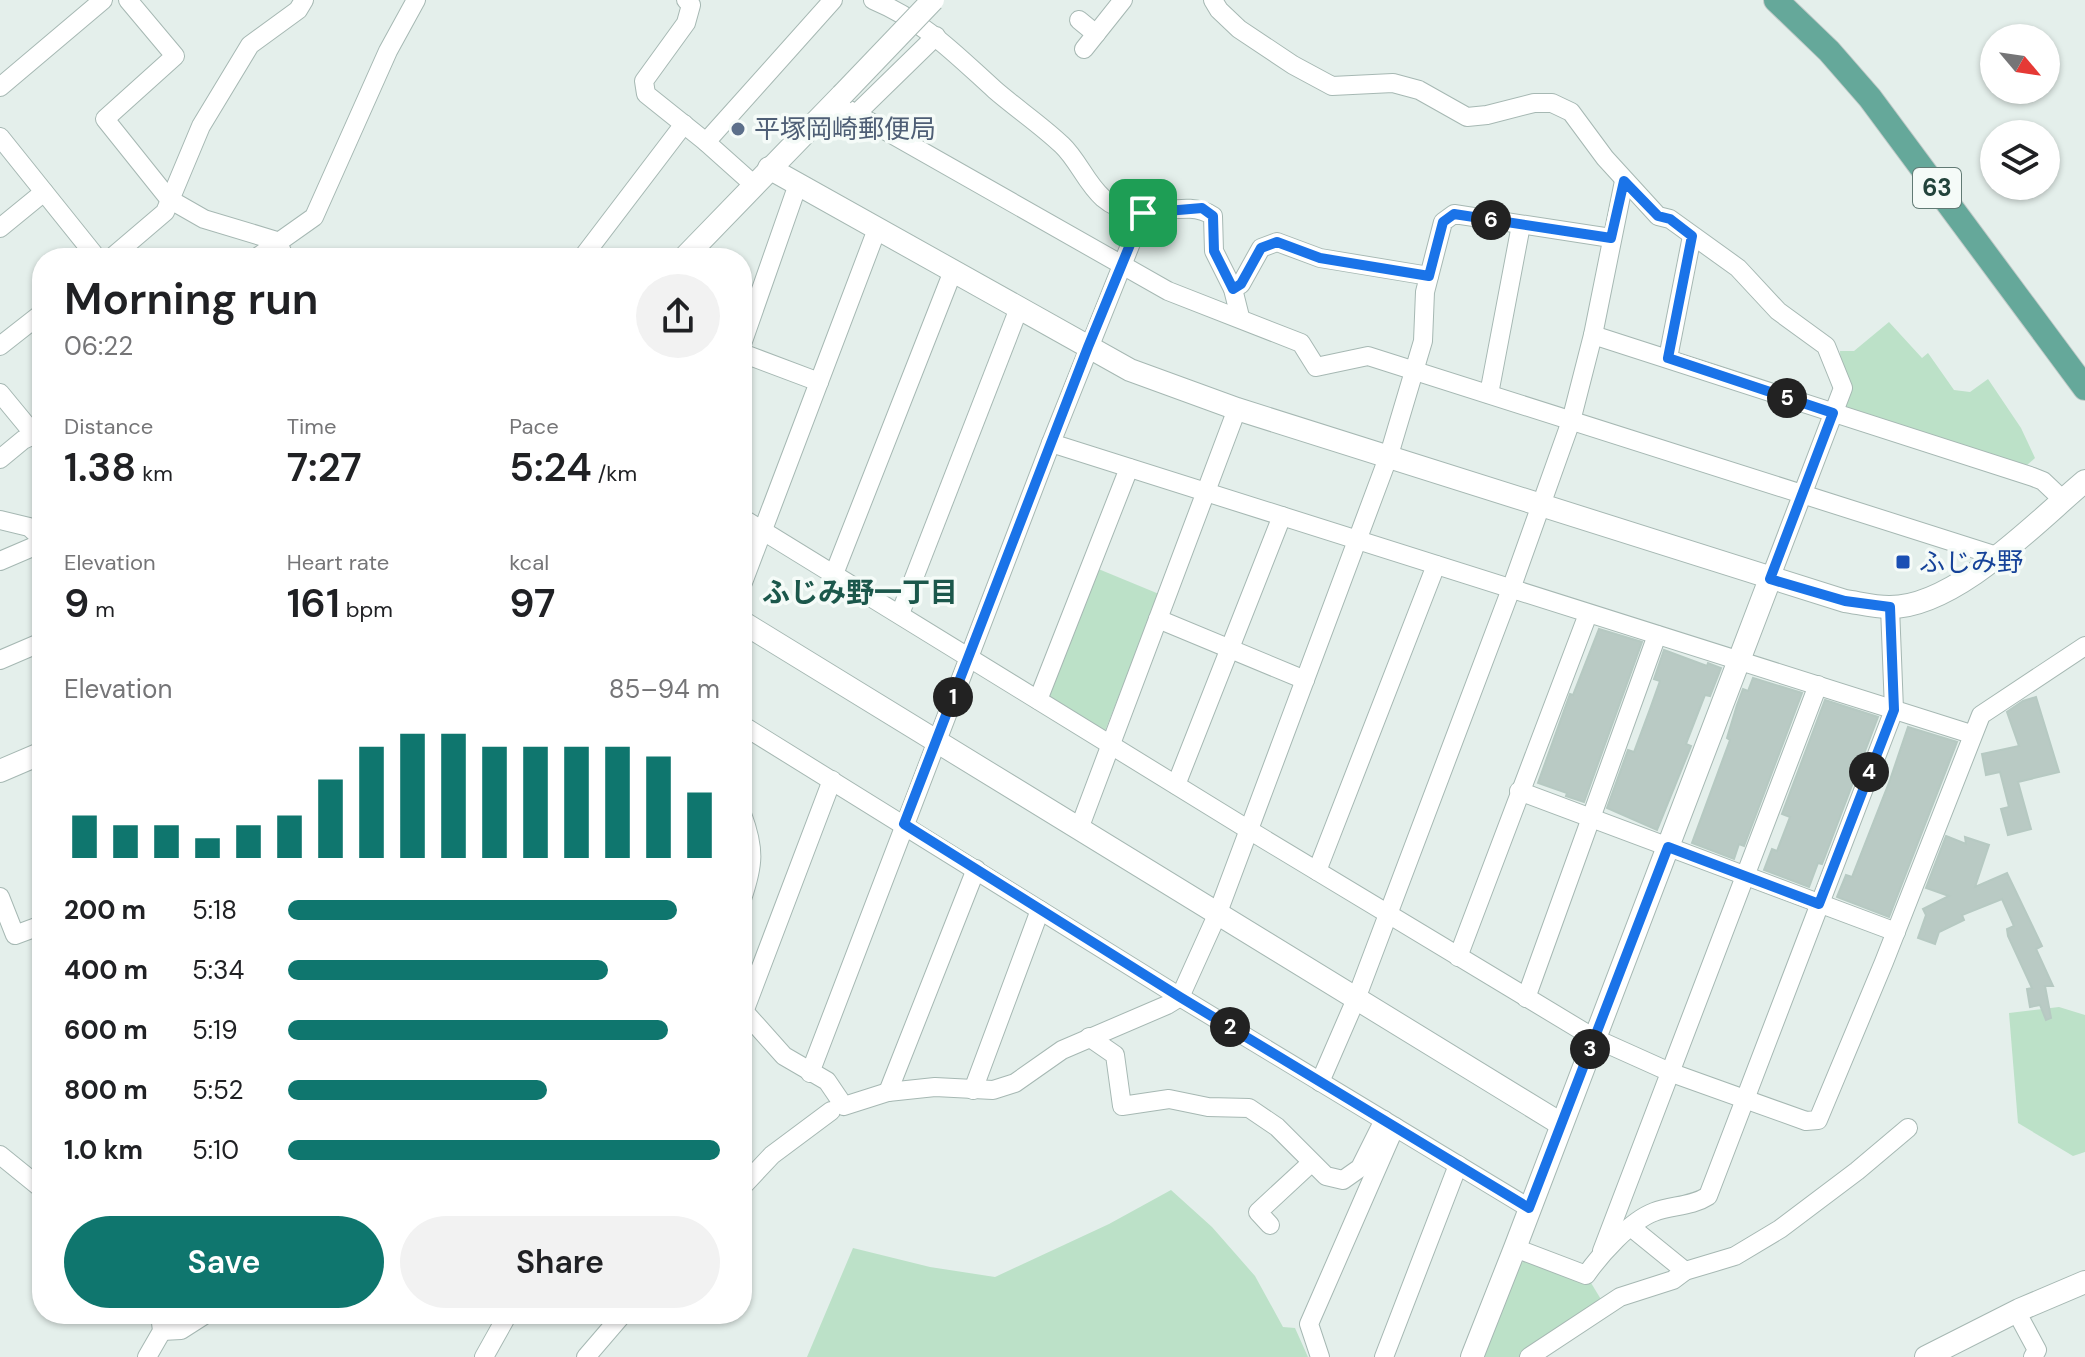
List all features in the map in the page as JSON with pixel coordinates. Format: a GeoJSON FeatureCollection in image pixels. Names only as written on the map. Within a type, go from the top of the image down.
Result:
{"type":"FeatureCollection","features":[{"type":"Feature","properties":{"kind":"main road","name":"63"},"geometry":{"type":"LineString","coordinates":[[1776,0],[1829,51],[1870,98],[2085,388]]}},
{"type":"Feature","properties":{"kind":"street"},"geometry":{"type":"LineString","coordinates":[[0,87],[103,0]]}},
{"type":"Feature","properties":{"kind":"street"},"geometry":{"type":"LineString","coordinates":[[128,0],[175,56],[105,119],[169,199],[204,219],[276,248]]}},
{"type":"Feature","properties":{"kind":"street"},"geometry":{"type":"LineString","coordinates":[[123,248],[165,212],[201,126],[250,45],[298,10],[304,0]]}},
{"type":"Feature","properties":{"kind":"street"},"geometry":{"type":"LineString","coordinates":[[283,248],[314,217],[388,51],[416,0]]}},
{"type":"Feature","properties":{"kind":"street"},"geometry":{"type":"LineString","coordinates":[[686,0],[691,5],[686,23],[644,81],[646,94],[753,184]]}},
{"type":"Feature","properties":{"kind":"street"},"geometry":{"type":"LineString","coordinates":[[706,142],[833,0]]}},
{"type":"Feature","properties":{"kind":"street"},"geometry":{"type":"LineString","coordinates":[[873,0],[897,10],[936,36],[1065,147],[1104,199],[1128,212],[1202,208],[1213,216],[1214,251],[1233,289],[1240,317]]}},
{"type":"Feature","properties":{"kind":"street"},"geometry":{"type":"LineString","coordinates":[[693,248],[933,0]]}},
{"type":"Feature","properties":{"kind":"street"},"geometry":{"type":"LineString","coordinates":[[1079,20],[1090,41],[1123,0]]}},
{"type":"Feature","properties":{"kind":"street"},"geometry":{"type":"LineString","coordinates":[[1213,0],[1239,29],[1293,65],[1332,86],[1393,83],[1419,90],[1467,117],[1534,103],[1552,103],[1571,112],[1624,181],[1658,216],[1670,219],[1738,268],[1778,311],[1826,346],[1843,388],[1472,1357]]}},
{"type":"Feature","properties":{"kind":"street"},"geometry":{"type":"LineString","coordinates":[[855,115],[936,36]]}},
{"type":"Feature","properties":{"kind":"street"},"geometry":{"type":"LineString","coordinates":[[839,98],[855,115],[1168,291],[1301,343],[1316,367],[1368,356],[1997,556]]}},
{"type":"Feature","properties":{"kind":"street"},"geometry":{"type":"LineString","coordinates":[[590,248],[684,124]]}},
{"type":"Feature","properties":{"kind":"street"},"geometry":{"type":"LineString","coordinates":[[0,137],[89,248]]}},
{"type":"Feature","properties":{"kind":"street"},"geometry":{"type":"LineString","coordinates":[[769,168],[1130,370],[1237,409],[1845,601],[1890,607],[1916,603],[1958,586],[2085,481]]}},
{"type":"Feature","properties":{"kind":"street"},"geometry":{"type":"LineString","coordinates":[[1320,1082],[1356,999],[1571,421],[1593,335],[1624,181]]}},
{"type":"Feature","properties":{"kind":"street"},"geometry":{"type":"LineString","coordinates":[[752,315],[798,184]]}},
{"type":"Feature","properties":{"kind":"street"},"geometry":{"type":"LineString","coordinates":[[0,228],[44,192]]}},
{"type":"Feature","properties":{"kind":"street"},"geometry":{"type":"LineString","coordinates":[[810,1073],[1088,347],[1143,213]]}},
{"type":"Feature","properties":{"kind":"street"},"geometry":{"type":"LineString","coordinates":[[752,1020],[784,1056],[827,1081],[844,1106],[888,1092],[935,1087],[993,1090],[1015,1083],[1062,1050],[1180,997],[1217,915],[1389,455],[1423,341],[1425,292],[1443,222],[1454,214],[1611,238]]}},
{"type":"Feature","properties":{"kind":"street"},"geometry":{"type":"LineString","coordinates":[[1489,394],[1521,225]]}},
{"type":"Feature","properties":{"kind":"street"},"geometry":{"type":"LineString","coordinates":[[752,559],[877,229]]}},
{"type":"Feature","properties":{"kind":"street"},"geometry":{"type":"LineString","coordinates":[[1668,358],[1692,236]]}},
{"type":"Feature","properties":{"kind":"street"},"geometry":{"type":"LineString","coordinates":[[1233,289],[1241,284],[1261,248],[1277,242],[1320,258],[1429,276]]}},
{"type":"Feature","properties":{"kind":"street"},"geometry":{"type":"LineString","coordinates":[[834,574],[953,271]]}},
{"type":"Feature","properties":{"kind":"street"},"geometry":{"type":"LineString","coordinates":[[900,614],[1019,308]]}},
{"type":"Feature","properties":{"kind":"street"},"geometry":{"type":"LineString","coordinates":[[0,346],[32,321]]}},
{"type":"Feature","properties":{"kind":"street"},"geometry":{"type":"LineString","coordinates":[[1593,335],[2033,477],[2043,481],[2063,500]]}},
{"type":"Feature","properties":{"kind":"street"},"geometry":{"type":"LineString","coordinates":[[752,357],[819,382]]}},
{"type":"Feature","properties":{"kind":"street"},"geometry":{"type":"LineString","coordinates":[[0,393],[32,428]]}},
{"type":"Feature","properties":{"kind":"street"},"geometry":{"type":"LineString","coordinates":[[1079,829],[1237,409]]}},
{"type":"Feature","properties":{"kind":"street"},"geometry":{"type":"LineString","coordinates":[[0,459],[32,440]]}},
{"type":"Feature","properties":{"kind":"street"},"geometry":{"type":"LineString","coordinates":[[1051,443],[1971,734]]}},
{"type":"Feature","properties":{"kind":"street"},"geometry":{"type":"LineString","coordinates":[[1038,700],[1129,468]]}},
{"type":"Feature","properties":{"kind":"street"},"geometry":{"type":"LineString","coordinates":[[1176,785],[1282,516]]}},
{"type":"Feature","properties":{"kind":"street"},"geometry":{"type":"LineString","coordinates":[[0,520],[32,530]]}},
{"type":"Feature","properties":{"kind":"street"},"geometry":{"type":"LineString","coordinates":[[752,524],[1594,1038],[1672,1073],[1806,1121],[1818,1120],[1981,715],[2085,646]]}},
{"type":"Feature","properties":{"kind":"street"},"geometry":{"type":"LineString","coordinates":[[0,561],[32,546]]}},
{"type":"Feature","properties":{"kind":"street"},"geometry":{"type":"LineString","coordinates":[[1317,871],[1436,565]]}},
{"type":"Feature","properties":{"kind":"street"},"geometry":{"type":"LineString","coordinates":[[1602,1251],[1650,1213],[1696,1204],[1708,1196],[1894,710],[1890,607]]}},
{"type":"Feature","properties":{"kind":"street"},"geometry":{"type":"LineString","coordinates":[[1458,957],[1588,614]]}},
{"type":"Feature","properties":{"kind":"street"},"geometry":{"type":"LineString","coordinates":[[1158,619],[1305,680]]}},
{"type":"Feature","properties":{"kind":"street"},"geometry":{"type":"LineString","coordinates":[[752,628],[1561,1124]]}},
{"type":"Feature","properties":{"kind":"street"},"geometry":{"type":"LineString","coordinates":[[1526,998],[1657,635]]}},
{"type":"Feature","properties":{"kind":"street"},"geometry":{"type":"LineString","coordinates":[[0,660],[32,646]]}},
{"type":"Feature","properties":{"kind":"street"},"geometry":{"type":"LineString","coordinates":[[1515,1248],[1586,1275],[1602,1251],[1818,685]]}},
{"type":"Feature","properties":{"kind":"street"},"geometry":{"type":"LineString","coordinates":[[752,731],[1180,997],[1529,1208]]}},
{"type":"Feature","properties":{"kind":"street"},"geometry":{"type":"LineString","coordinates":[[0,771],[32,757]]}},
{"type":"Feature","properties":{"kind":"street"},"geometry":{"type":"LineString","coordinates":[[752,987],[832,780]]}},
{"type":"Feature","properties":{"kind":"street"},"geometry":{"type":"LineString","coordinates":[[1519,791],[1896,932]]}},
{"type":"Feature","properties":{"kind":"street"},"geometry":{"type":"LineString","coordinates":[[888,1092],[976,869]]}},
{"type":"Feature","properties":{"kind":"street"},"geometry":{"type":"LineString","coordinates":[[0,897],[15,935],[32,929]]}},
{"type":"Feature","properties":{"kind":"street"},"geometry":{"type":"LineString","coordinates":[[973,1090],[1040,910]]}},
{"type":"Feature","properties":{"kind":"street"},"geometry":{"type":"LineString","coordinates":[[1089,1037],[1115,1055],[1122,1106],[1169,1099],[1208,1107],[1249,1108],[1277,1127],[1326,1176],[1343,1180],[1360,1168],[1389,1124]]}},
{"type":"Feature","properties":{"kind":"street"},"geometry":{"type":"LineString","coordinates":[[752,1176],[772,1155],[831,1111]]}},
{"type":"Feature","properties":{"kind":"street"},"geometry":{"type":"LineString","coordinates":[[1320,1357],[1309,1324],[1389,1124]]}},
{"type":"Feature","properties":{"kind":"street"},"geometry":{"type":"LineString","coordinates":[[1529,1357],[1620,1297],[1673,1280],[1685,1271],[1735,1256],[1780,1229],[1908,1128]]}},
{"type":"Feature","properties":{"kind":"street"},"geometry":{"type":"LineString","coordinates":[[0,1155],[32,1181]]}},
{"type":"Feature","properties":{"kind":"street"},"geometry":{"type":"LineString","coordinates":[[1270,1225],[1258,1212],[1311,1163]]}},
{"type":"Feature","properties":{"kind":"street"},"geometry":{"type":"LineString","coordinates":[[1384,1357],[1458,1165]]}},
{"type":"Feature","properties":{"kind":"street"},"geometry":{"type":"LineString","coordinates":[[1632,1228],[1685,1271]]}},
{"type":"Feature","properties":{"kind":"street"},"geometry":{"type":"LineString","coordinates":[[1926,1357],[2016,1311],[2085,1282]]}},
{"type":"Feature","properties":{"kind":"street"},"geometry":{"type":"LineString","coordinates":[[2016,1311],[2037,1350],[2033,1357]]}},
{"type":"Feature","properties":{"kind":"street"},"geometry":{"type":"LineString","coordinates":[[147,1357],[161,1324]]}},
{"type":"Feature","properties":{"kind":"street"},"geometry":{"type":"LineString","coordinates":[[164,1324],[181,1330],[190,1324]]}},
{"type":"Feature","properties":{"kind":"street"},"geometry":{"type":"LineString","coordinates":[[484,1357],[502,1324]]}},
{"type":"Feature","properties":{"kind":"street"},"geometry":{"type":"LineString","coordinates":[[586,1357],[614,1324]]}},
{"type":"Feature","properties":{"kind":"green space"},"geometry":{"type":"Polygon","coordinates":[[[1889,322],[1922,358],[1928,353],[1954,390],[1970,392],[1988,379],[2021,428],[2035,458],[2027,465],[1843,408],[1840,351],[1854,351],[1889,322]]]}},
{"type":"Feature","properties":{"kind":"green space"},"geometry":{"type":"Polygon","coordinates":[[[1096,568],[1159,594],[1105,731],[1051,701],[1049,695],[1096,568]]]}},
{"type":"Feature","properties":{"kind":"green space"},"geometry":{"type":"Polygon","coordinates":[[[2059,1007],[2085,1015],[2085,1152],[2073,1156],[2018,1123],[2009,1013],[2059,1007]]]}},
{"type":"Feature","properties":{"kind":"green space"},"geometry":{"type":"Polygon","coordinates":[[[1171,1190],[1212,1227],[1255,1276],[1283,1327],[1295,1328],[1308,1357],[807,1357],[853,1248],[930,1267],[995,1277],[1109,1224],[1171,1190]]]}},
{"type":"Feature","properties":{"kind":"green space"},"geometry":{"type":"Polygon","coordinates":[[[1527,1258],[1588,1278],[1602,1301],[1523,1357],[1481,1357],[1517,1267],[1527,1258]]]}},
{"type":"Feature","properties":{"kind":"building"},"geometry":{"type":"Polygon","coordinates":[[[1599,629],[1642,642],[1584,802],[1538,783],[1570,694],[1573,695],[1599,629]]]}},
{"type":"Feature","properties":{"kind":"building"},"geometry":{"type":"Polygon","coordinates":[[[1664,650],[1721,668],[1710,696],[1705,695],[1686,744],[1691,746],[1657,830],[1607,808],[1628,750],[1634,752],[1650,709],[1660,681],[1654,679],[1664,650]]]}},
{"type":"Feature","properties":{"kind":"building"},"geometry":{"type":"Polygon","coordinates":[[[1753,678],[1802,693],[1744,846],[1739,844],[1734,859],[1692,843],[1730,740],[1727,738],[1737,705],[1743,689],[1748,691],[1753,678]]]}},
{"type":"Feature","properties":{"kind":"building"},"geometry":{"type":"Polygon","coordinates":[[[2036,697],[2059,772],[2018,782],[2031,829],[2008,835],[2001,809],[2009,807],[2000,772],[1986,775],[1982,754],[2019,746],[2007,712],[2023,701],[2036,697]]]}},
{"type":"Feature","properties":{"kind":"building"},"geometry":{"type":"Polygon","coordinates":[[[1825,700],[1878,717],[1822,864],[1818,863],[1809,887],[1764,870],[1772,849],[1777,851],[1790,817],[1782,814],[1825,700]]]}},
{"type":"Feature","properties":{"kind":"building"},"geometry":{"type":"Polygon","coordinates":[[[1908,727],[1957,742],[1889,917],[1837,897],[1846,875],[1852,877],[1908,727]]]}},
{"type":"Feature","properties":{"kind":"building"},"geometry":{"type":"Polygon","coordinates":[[[1946,836],[1966,844],[1965,837],[1989,845],[1975,887],[2007,873],[2042,946],[2036,949],[2053,986],[2045,986],[2051,1018],[2046,1020],[2040,1005],[2030,1007],[2027,989],[2032,988],[2008,936],[2007,929],[2014,926],[2002,899],[1962,915],[1964,920],[1939,932],[1935,944],[1918,938],[1926,915],[1923,909],[1949,896],[1926,888],[1946,836]]]}},
{"type":"Feature","properties":{"kind":"place","name":"平塚岡崎郵便局"},"geometry":{"type":"Point","coordinates":[738,129]}},
{"type":"Feature","properties":{"kind":"place","name":"ふじみ野"},"geometry":{"type":"Point","coordinates":[1903,562]}},
{"type":"Feature","properties":{"kind":"district","name":"ふじみ野一丁目"},"geometry":{"type":"Point","coordinates":[860,592]}},
{"type":"Feature","properties":{"kind":"route"},"geometry":{"type":"LineString","coordinates":[[1624,181],[1658,216],[1670,219],[1692,236],[1668,358],[1833,413],[1770,579],[1845,601],[1890,607],[1894,710],[1819,904],[1668,847],[1529,1208],[1180,997],[904,824],[1088,347],[1143,213],[1202,208],[1213,216],[1214,251],[1233,289],[1241,284],[1261,248],[1277,242],[1320,258],[1429,276],[1443,222],[1454,214],[1611,238],[1624,181]]}}]}
